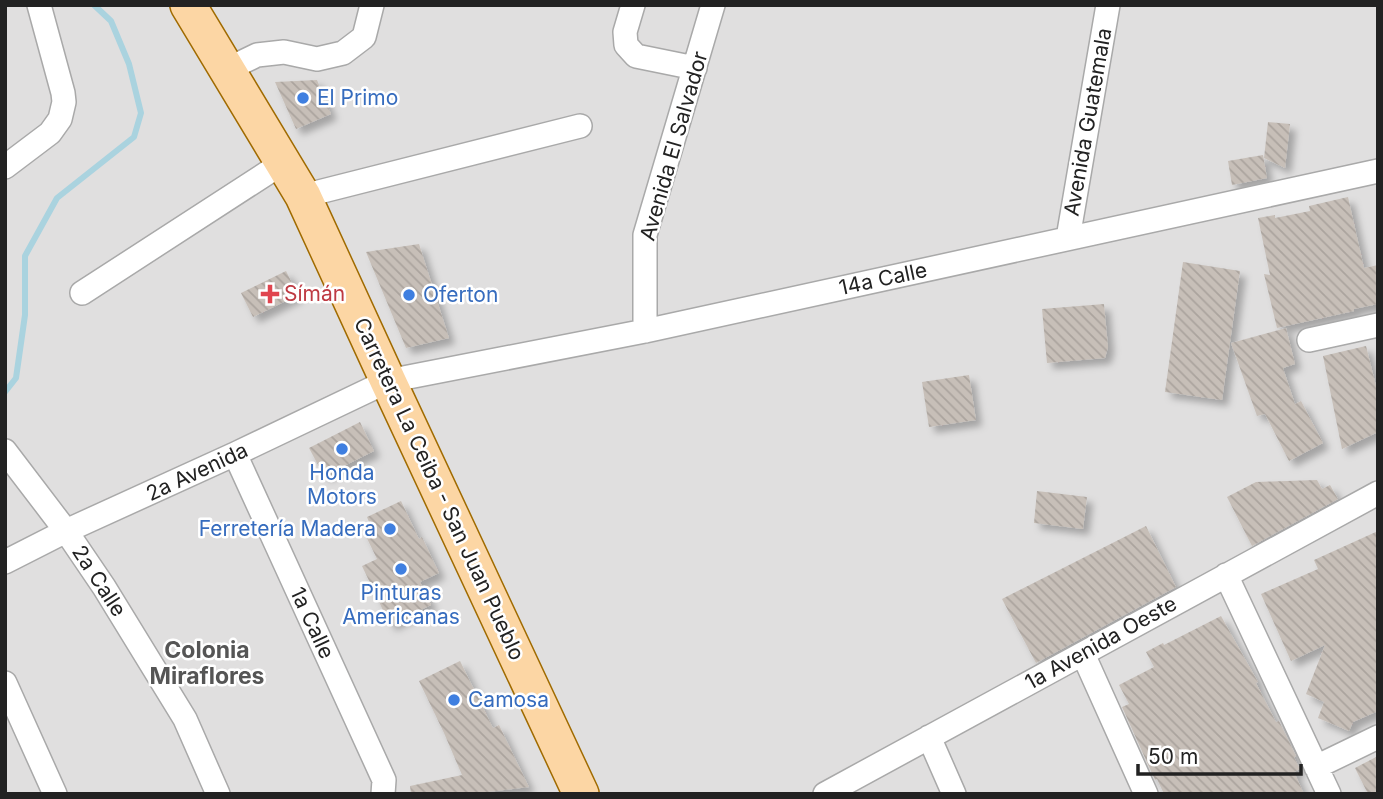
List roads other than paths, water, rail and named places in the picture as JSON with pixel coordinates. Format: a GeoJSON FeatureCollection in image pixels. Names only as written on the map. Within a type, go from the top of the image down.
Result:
{"type":"FeatureCollection","features":[{"type":"Feature","properties":{"kind":"main road","name":"Carretera La Ceiba - San Juan Pueblo"},"geometry":{"type":"LineString","coordinates":[[188,5],[303,196],[581,794]]}},
{"type":"Feature","properties":{"kind":"street"},"geometry":{"type":"LineString","coordinates":[[5,167],[50,133],[63,110],[63,93],[39,5]]}},
{"type":"Feature","properties":{"kind":"street"},"geometry":{"type":"LineString","coordinates":[[228,69],[257,55],[284,52],[317,59],[343,53],[364,37],[372,5]]}},
{"type":"Feature","properties":{"kind":"street"},"geometry":{"type":"LineString","coordinates":[[633,5],[625,32],[626,45],[636,56],[695,68]]}},
{"type":"Feature","properties":{"kind":"street","name":"Avenida El Salvador"},"geometry":{"type":"LineString","coordinates":[[645,331],[645,235],[713,5]]}},
{"type":"Feature","properties":{"kind":"street","name":"Avenida Guatemala"},"geometry":{"type":"LineString","coordinates":[[1068,238],[1108,5]]}},
{"type":"Feature","properties":{"kind":"street"},"geometry":{"type":"LineString","coordinates":[[303,196],[580,126]]}},
{"type":"Feature","properties":{"kind":"street"},"geometry":{"type":"LineString","coordinates":[[82,293],[284,162]]}},
{"type":"Feature","properties":{"kind":"street","name":"14a Calle"},"geometry":{"type":"LineString","coordinates":[[388,381],[645,331],[1378,171]]}},
{"type":"Feature","properties":{"kind":"street"},"geometry":{"type":"LineString","coordinates":[[1309,340],[1378,325]]}},
{"type":"Feature","properties":{"kind":"street","name":"2a Avenida"},"geometry":{"type":"LineString","coordinates":[[5,562],[388,381]]}},
{"type":"Feature","properties":{"kind":"street","name":"2a Calle"},"geometry":{"type":"LineString","coordinates":[[5,451],[66,531],[104,587],[185,719],[218,794]]}},
{"type":"Feature","properties":{"kind":"street","name":"1a Calle"},"geometry":{"type":"LineString","coordinates":[[235,454],[384,780],[383,794]]}},
{"type":"Feature","properties":{"kind":"street","name":"1a Avenida Oeste"},"geometry":{"type":"LineString","coordinates":[[825,794],[1378,493]]}},
{"type":"Feature","properties":{"kind":"street"},"geometry":{"type":"LineString","coordinates":[[1226,576],[1329,794]]}},
{"type":"Feature","properties":{"kind":"street"},"geometry":{"type":"LineString","coordinates":[[1083,654],[1146,794]]}},
{"type":"Feature","properties":{"kind":"street"},"geometry":{"type":"LineString","coordinates":[[5,683],[55,794]]}},
{"type":"Feature","properties":{"kind":"street"},"geometry":{"type":"LineString","coordinates":[[929,737],[954,794]]}},
{"type":"Feature","properties":{"kind":"street"},"geometry":{"type":"LineString","coordinates":[[1316,767],[1378,737]]}},
{"type":"Feature","properties":{"kind":"waterway"},"geometry":{"type":"LineString","coordinates":[[5,392],[16,378],[25,315],[25,256],[57,198],[134,137],[141,113],[129,64],[111,21],[94,5]]}},
{"type":"Feature","properties":{"kind":"place","name":"El Primo"},"geometry":{"type":"Point","coordinates":[303,98]}},
{"type":"Feature","properties":{"kind":"place","name":"Símán"},"geometry":{"type":"Point","coordinates":[270,294]}},
{"type":"Feature","properties":{"kind":"place","name":"Oferton"},"geometry":{"type":"Point","coordinates":[409,295]}},
{"type":"Feature","properties":{"kind":"place","name":"Honda Motors"},"geometry":{"type":"Point","coordinates":[342,449]}},
{"type":"Feature","properties":{"kind":"place","name":"Ferretería Madera"},"geometry":{"type":"Point","coordinates":[390,529]}},
{"type":"Feature","properties":{"kind":"place","name":"Pinturas Americanas"},"geometry":{"type":"Point","coordinates":[401,569]}},
{"type":"Feature","properties":{"kind":"place","name":"Camosa"},"geometry":{"type":"Point","coordinates":[454,700]}},
{"type":"Feature","properties":{"kind":"district","name":"Colonia Miraflores"},"geometry":{"type":"Point","coordinates":[207,663]}}]}
